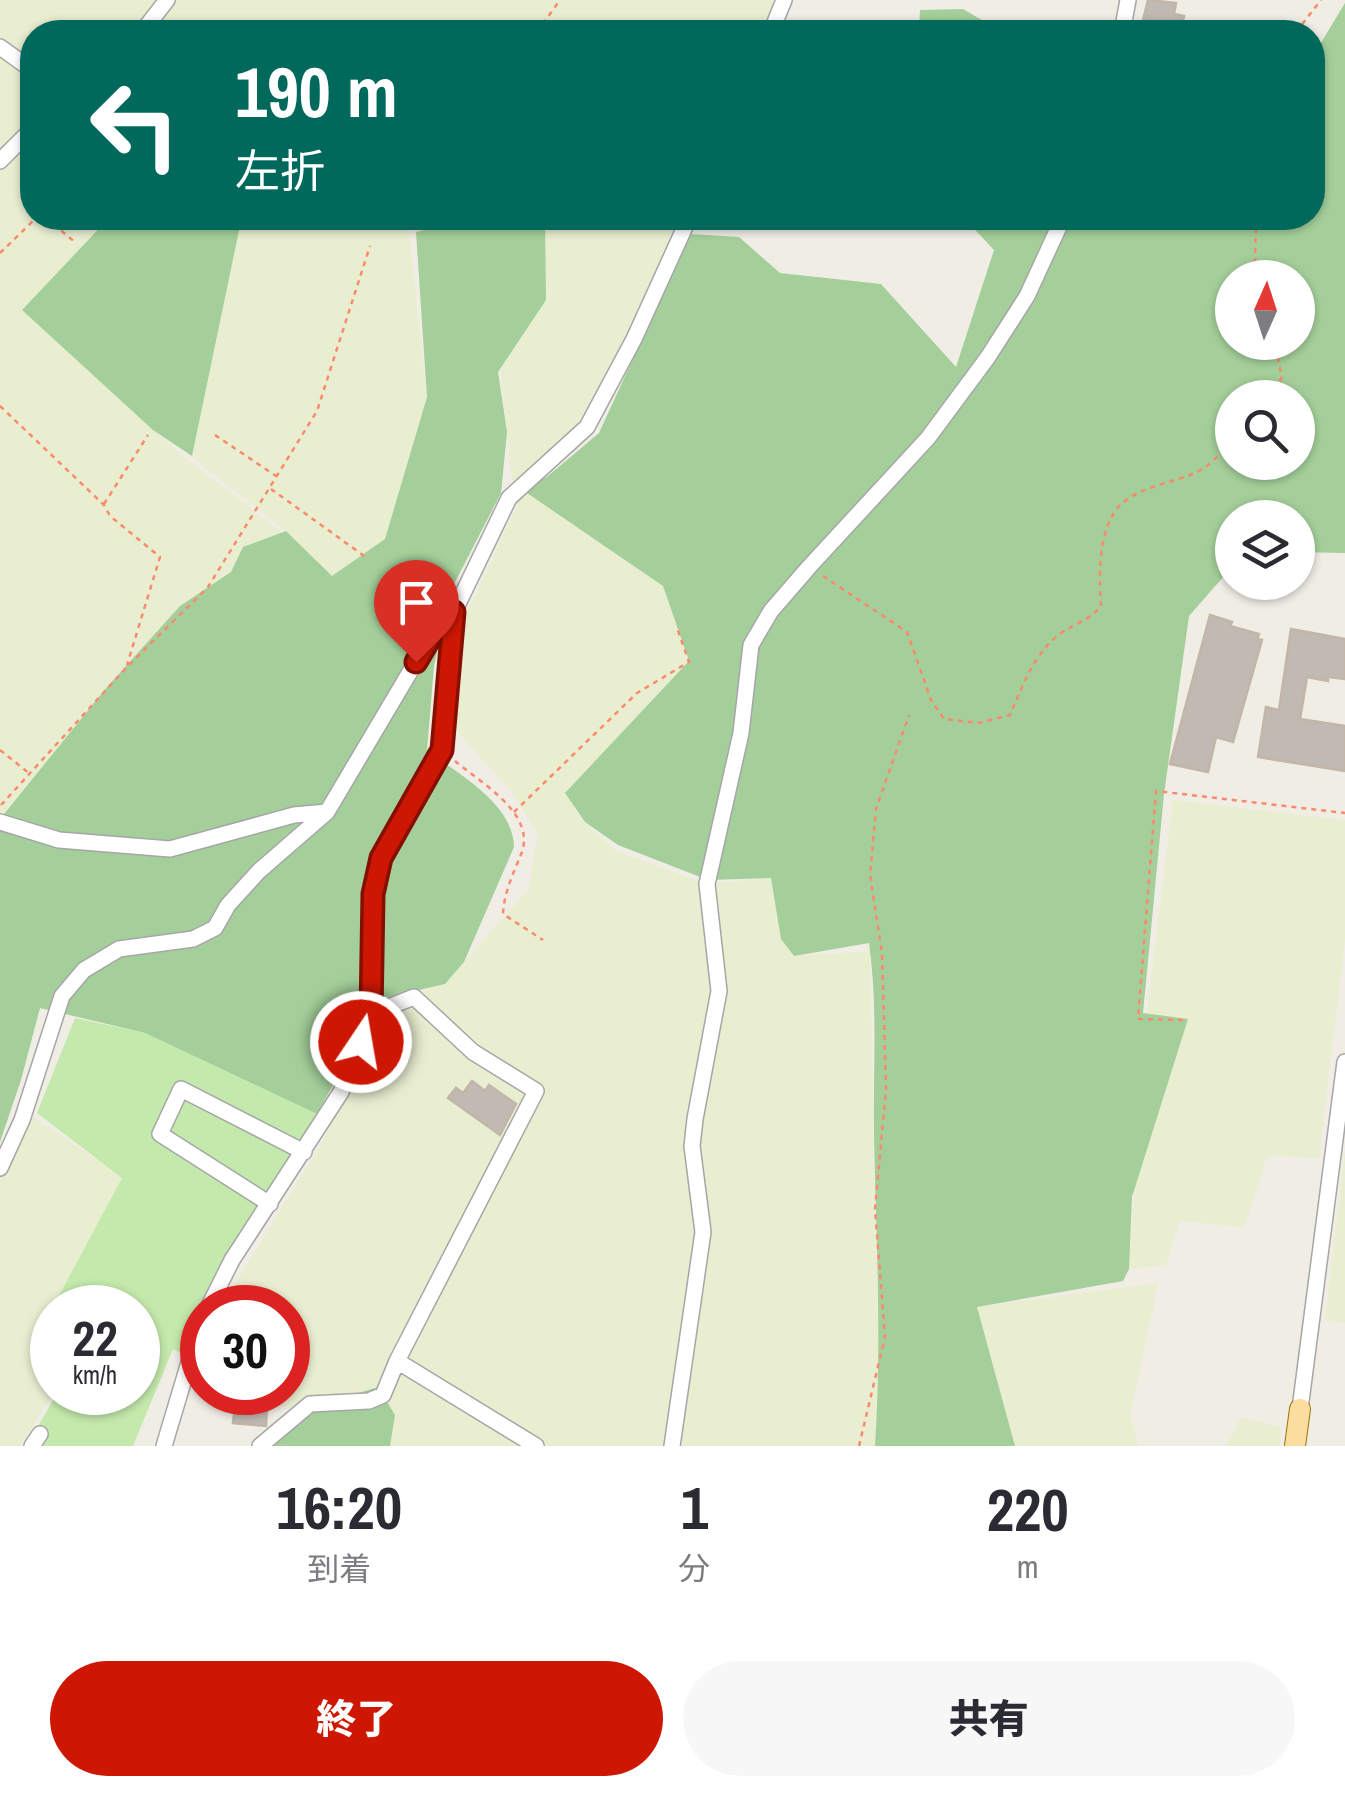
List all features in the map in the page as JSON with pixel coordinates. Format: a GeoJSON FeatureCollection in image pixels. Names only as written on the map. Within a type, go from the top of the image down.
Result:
{"type":"FeatureCollection","features":[{"type":"Feature","properties":{"kind":"main road"},"geometry":{"type":"LineString","coordinates":[[1295,1446],[1300,1409]]}},
{"type":"Feature","properties":{"kind":"street"},"geometry":{"type":"LineString","coordinates":[[152,20],[168,0]]}},
{"type":"Feature","properties":{"kind":"street"},"geometry":{"type":"LineString","coordinates":[[0,161],[20,142]]}},
{"type":"Feature","properties":{"kind":"street"},"geometry":{"type":"LineString","coordinates":[[0,1168],[22,1120],[62,996],[84,970],[119,949],[193,939],[215,928],[228,905],[259,871],[327,812],[433,633],[454,612],[509,498],[587,428],[684,230]]}},
{"type":"Feature","properties":{"kind":"street"},"geometry":{"type":"LineString","coordinates":[[672,1446],[703,1232],[692,1146],[718,991],[708,880],[741,733],[750,644],[810,567],[928,438],[1028,296],[1058,230]]}},
{"type":"Feature","properties":{"kind":"street"},"geometry":{"type":"LineString","coordinates":[[220,1285],[340,1092],[371,1014],[373,894],[381,858],[442,750],[454,612]]}},
{"type":"Feature","properties":{"kind":"street"},"geometry":{"type":"LineString","coordinates":[[0,822],[59,840],[170,850],[294,816],[327,812]]}},
{"type":"Feature","properties":{"kind":"street"},"geometry":{"type":"LineString","coordinates":[[260,1446],[310,1404],[369,1401],[383,1396],[397,1361],[536,1090],[473,1052],[414,998],[371,1014]]}},
{"type":"Feature","properties":{"kind":"street"},"geometry":{"type":"LineString","coordinates":[[1300,1409],[1345,1062]]}},
{"type":"Feature","properties":{"kind":"street"},"geometry":{"type":"LineString","coordinates":[[270,1204],[160,1134],[180,1089],[304,1152]]}},
{"type":"Feature","properties":{"kind":"street"},"geometry":{"type":"LineString","coordinates":[[397,1361],[536,1446]]}},
{"type":"Feature","properties":{"kind":"street"},"geometry":{"type":"LineString","coordinates":[[164,1446],[180,1393]]}},
{"type":"Feature","properties":{"kind":"path"},"geometry":{"type":"LineString","coordinates":[[1305,20],[1321,0]]}},
{"type":"Feature","properties":{"kind":"path"},"geometry":{"type":"LineString","coordinates":[[0,253],[24,230]]}},
{"type":"Feature","properties":{"kind":"path"},"geometry":{"type":"LineString","coordinates":[[60,230],[76,243]]}},
{"type":"Feature","properties":{"kind":"path"},"geometry":{"type":"LineString","coordinates":[[1254,260],[1255,230]]}},
{"type":"Feature","properties":{"kind":"path"},"geometry":{"type":"LineString","coordinates":[[0,806],[127,667],[208,587],[316,412],[370,246]]}},
{"type":"Feature","properties":{"kind":"path"},"geometry":{"type":"LineString","coordinates":[[0,406],[104,505],[110,516],[160,556],[127,667]]}},
{"type":"Feature","properties":{"kind":"path"},"geometry":{"type":"LineString","coordinates":[[104,505],[148,435]]}},
{"type":"Feature","properties":{"kind":"path"},"geometry":{"type":"LineString","coordinates":[[215,435],[277,476]]}},
{"type":"Feature","properties":{"kind":"path"},"geometry":{"type":"LineString","coordinates":[[810,567],[906,632],[931,700],[944,719],[978,724],[1010,715],[1036,658],[1060,634],[1092,617],[1101,606],[1099,577],[1114,514],[1128,500],[1162,483],[1200,471],[1215,456]]}},
{"type":"Feature","properties":{"kind":"path"},"geometry":{"type":"LineString","coordinates":[[269,488],[366,558]]}},
{"type":"Feature","properties":{"kind":"path"},"geometry":{"type":"LineString","coordinates":[[514,812],[637,693],[690,662],[677,628]]}},
{"type":"Feature","properties":{"kind":"path"},"geometry":{"type":"LineString","coordinates":[[858,1446],[885,1337],[876,1209],[886,1089],[882,954],[870,875],[876,810],[909,714]]}},
{"type":"Feature","properties":{"kind":"path"},"geometry":{"type":"LineString","coordinates":[[0,750],[30,774]]}},
{"type":"Feature","properties":{"kind":"path"},"geometry":{"type":"LineString","coordinates":[[442,750],[514,812],[525,830],[524,845],[504,900],[504,914],[543,940]]}},
{"type":"Feature","properties":{"kind":"path"},"geometry":{"type":"LineString","coordinates":[[1183,1020],[1138,1020],[1156,791],[1345,813]]}},
{"type":"Feature","properties":{"kind":"green space"},"geometry":{"type":"Polygon","coordinates":[[[0,0],[782,0],[773,20],[20,20],[20,230],[98,230],[22,310],[180,454],[284,534],[172,617],[0,820],[0,0]]]}},
{"type":"Feature","properties":{"kind":"green space"},"geometry":{"type":"Polygon","coordinates":[[[1345,3],[1345,553],[1315,552],[1315,500],[1215,500],[1215,586],[1189,616],[1164,794],[1143,1013],[1188,1019],[1132,1197],[1129,1269],[1123,1281],[977,1307],[1015,1446],[875,1446],[878,1290],[874,1014],[869,943],[794,956],[781,939],[771,878],[708,880],[618,845],[585,822],[565,793],[689,661],[663,586],[524,491],[599,433],[690,234],[739,237],[780,273],[881,284],[956,367],[994,250],[975,230],[1325,230],[1325,36],[1345,3]]]}},
{"type":"Feature","properties":{"kind":"green space"},"geometry":{"type":"Polygon","coordinates":[[[963,9],[982,20],[920,20],[920,10],[963,9]]]}},
{"type":"Feature","properties":{"kind":"green space"},"geometry":{"type":"Polygon","coordinates":[[[98,230],[239,230],[192,456],[153,430],[22,310],[98,230]]]}},
{"type":"Feature","properties":{"kind":"green space"},"geometry":{"type":"Polygon","coordinates":[[[239,230],[409,230],[427,397],[385,539],[332,576],[286,531],[192,457],[239,230]]]}},
{"type":"Feature","properties":{"kind":"green space"},"geometry":{"type":"Polygon","coordinates":[[[545,230],[674,230],[620,346],[576,426],[513,487],[500,370],[546,296],[545,230]]]}},
{"type":"Feature","properties":{"kind":"green space"},"geometry":{"type":"Polygon","coordinates":[[[545,230],[546,300],[498,372],[507,432],[501,493],[451,590],[434,666],[427,750],[494,804],[511,831],[514,847],[464,962],[445,984],[359,1004],[350,1054],[317,1114],[145,1033],[40,1008],[0,1142],[0,819],[107,687],[180,606],[231,572],[243,547],[286,531],[332,576],[385,539],[427,397],[416,232],[545,230]]]}},
{"type":"Feature","properties":{"kind":"green space"},"geometry":{"type":"Polygon","coordinates":[[[524,491],[663,586],[689,662],[565,793],[584,822],[616,851],[707,884],[771,878],[794,956],[870,951],[877,1446],[387,1446],[310,1413],[310,1285],[234,1285],[324,1139],[376,1028],[464,962],[529,889],[538,834],[513,794],[456,730],[467,612],[524,491]]]}},
{"type":"Feature","properties":{"kind":"green space"},"geometry":{"type":"Polygon","coordinates":[[[1173,800],[1345,820],[1345,940],[1319,1158],[1267,1156],[1244,1227],[1179,1221],[1166,1265],[1129,1269],[1146,1020],[1173,800]]]}},
{"type":"Feature","properties":{"kind":"green space"},"geometry":{"type":"Polygon","coordinates":[[[75,1018],[145,1033],[317,1114],[223,1285],[180,1285],[180,1352],[173,1349],[160,1381],[160,1285],[65,1285],[122,1178],[37,1113],[75,1018]]]}},
{"type":"Feature","properties":{"kind":"green space"},"geometry":{"type":"Polygon","coordinates":[[[33,1117],[123,1176],[65,1285],[30,1285],[30,1415],[40,1415],[20,1446],[0,1446],[0,1176],[33,1117]]]}},
{"type":"Feature","properties":{"kind":"green space"},"geometry":{"type":"Polygon","coordinates":[[[1345,1151],[1345,1323],[1325,1320],[1345,1151]]]}},
{"type":"Feature","properties":{"kind":"green space"},"geometry":{"type":"Polygon","coordinates":[[[1158,1283],[1130,1416],[1139,1446],[1015,1446],[977,1307],[1158,1283]]]}},
{"type":"Feature","properties":{"kind":"green space"},"geometry":{"type":"Polygon","coordinates":[[[378,1387],[395,1415],[390,1446],[271,1446],[295,1415],[310,1415],[310,1408],[378,1387]]]}},
{"type":"Feature","properties":{"kind":"green space"},"geometry":{"type":"Polygon","coordinates":[[[45,1415],[146,1415],[133,1446],[27,1446],[45,1415]]]}},
{"type":"Feature","properties":{"kind":"green space"},"geometry":{"type":"Polygon","coordinates":[[[1241,1417],[1280,1427],[1280,1446],[1226,1446],[1241,1417]]]}},
{"type":"Feature","properties":{"kind":"building"},"geometry":{"type":"Polygon","coordinates":[[[1148,0],[1176,3],[1174,14],[1184,16],[1183,20],[1143,20],[1148,0]]]}},
{"type":"Feature","properties":{"kind":"building"},"geometry":{"type":"Polygon","coordinates":[[[1210,615],[1232,622],[1230,626],[1259,634],[1257,639],[1262,640],[1233,742],[1216,737],[1208,772],[1170,764],[1210,615]]]}},
{"type":"Feature","properties":{"kind":"building"},"geometry":{"type":"Polygon","coordinates":[[[1291,629],[1345,639],[1345,679],[1307,677],[1300,719],[1345,726],[1345,771],[1258,757],[1266,707],[1279,710],[1291,629]]]}},
{"type":"Feature","properties":{"kind":"building"},"geometry":{"type":"Polygon","coordinates":[[[472,1081],[485,1091],[489,1085],[516,1104],[500,1135],[448,1098],[456,1088],[463,1093],[472,1081]]]}},
{"type":"Feature","properties":{"kind":"building"},"geometry":{"type":"Polygon","coordinates":[[[234,1415],[267,1415],[266,1426],[233,1423],[234,1415]]]}},
{"type":"Feature","properties":{"kind":"route"},"geometry":{"type":"LineString","coordinates":[[361,1042],[371,1014],[373,894],[381,858],[442,750],[454,612],[433,633],[416,662]]}}]}
